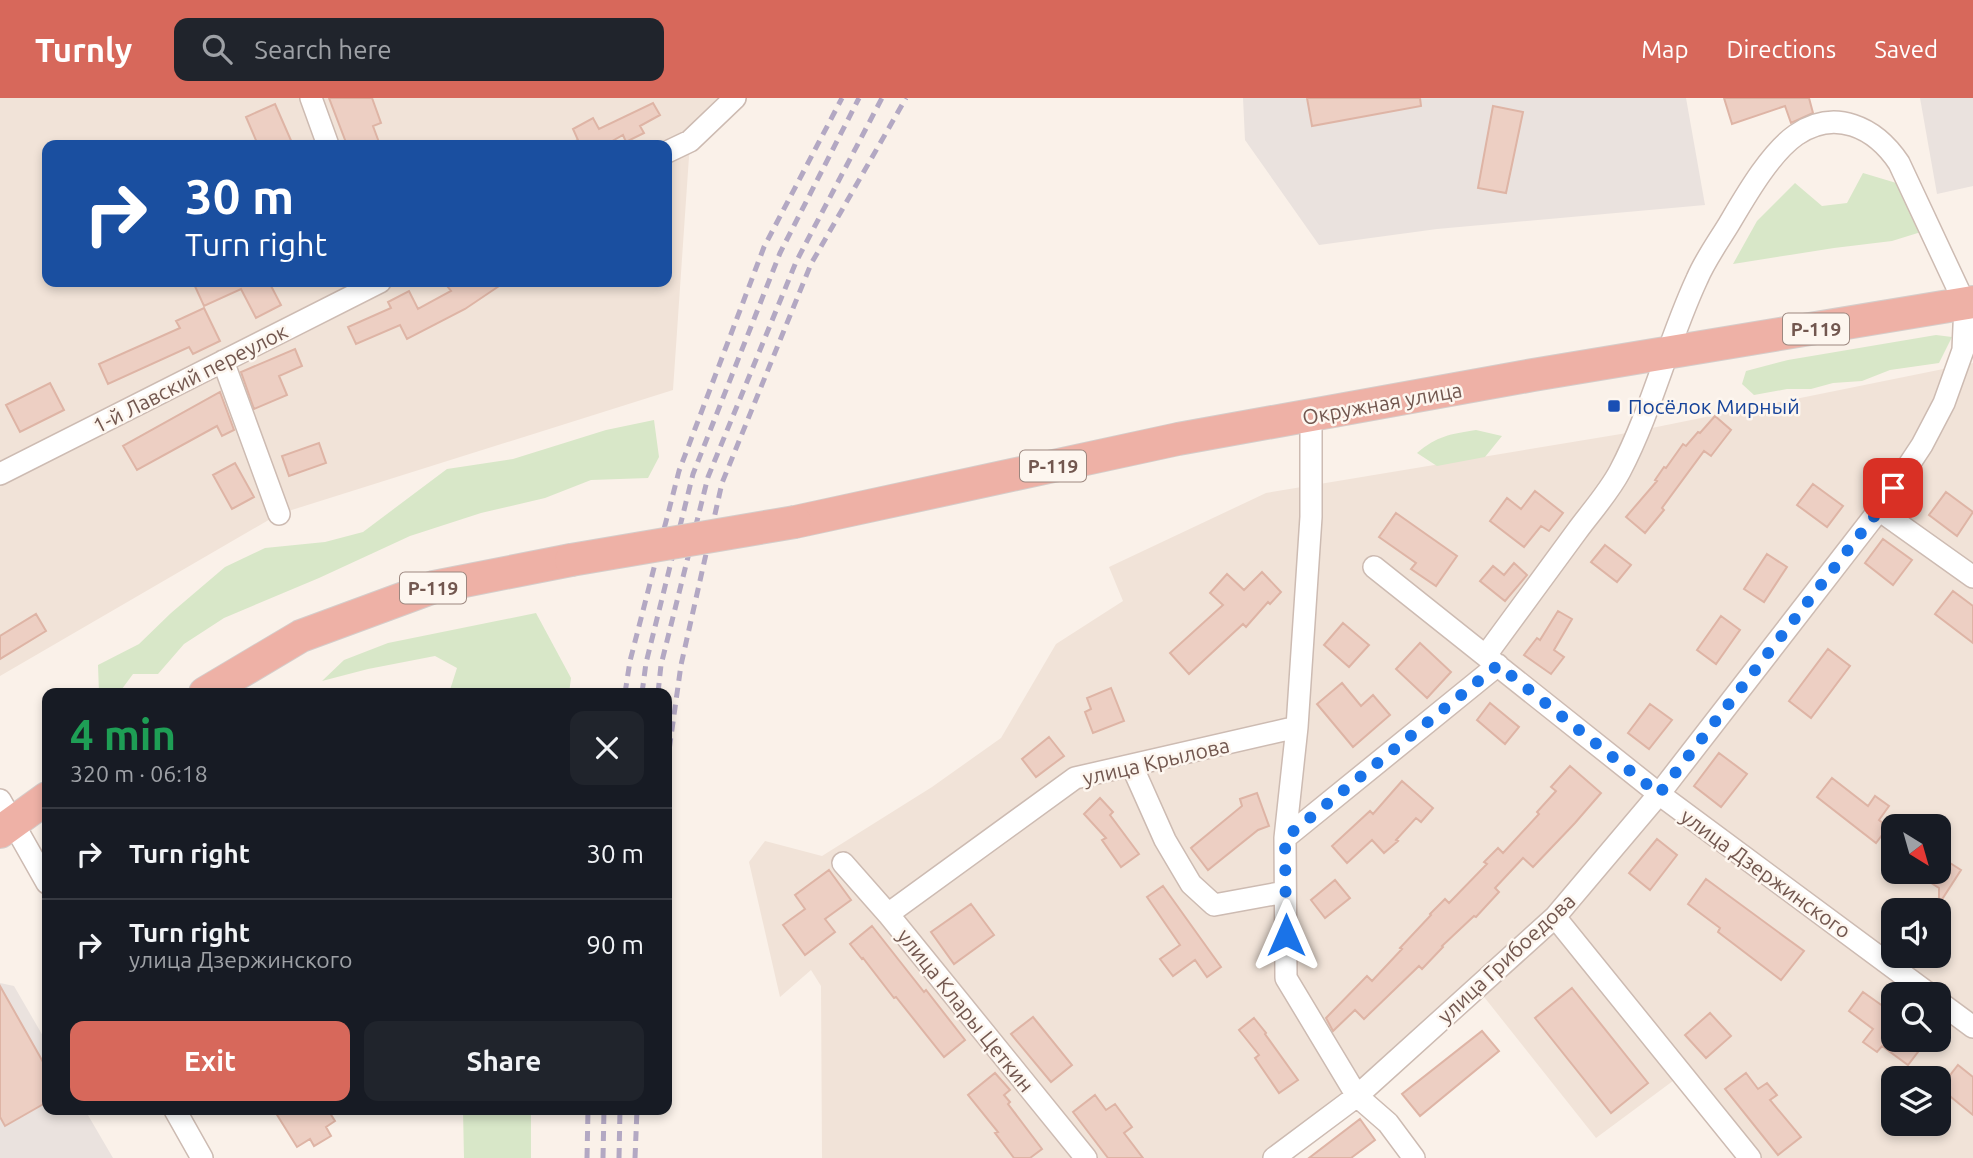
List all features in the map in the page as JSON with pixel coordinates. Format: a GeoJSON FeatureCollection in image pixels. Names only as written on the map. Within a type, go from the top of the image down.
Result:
{"type":"FeatureCollection","features":[{"type":"Feature","properties":{"kind":"highway","name":"Окружная улица"},"geometry":{"type":"LineString","coordinates":[[213,688],[301,636],[434,587],[571,560],[795,522],[1164,442],[1667,353],[1969,303]]}},
{"type":"Feature","properties":{"kind":"highway"},"geometry":{"type":"LineString","coordinates":[[4,818],[42,800]]}},
{"type":"Feature","properties":{"kind":"street"},"geometry":{"type":"LineString","coordinates":[[311,98],[326,140]]}},
{"type":"Feature","properties":{"kind":"street"},"geometry":{"type":"LineString","coordinates":[[672,150],[690,141],[735,98]]}},
{"type":"Feature","properties":{"kind":"street"},"geometry":{"type":"LineString","coordinates":[[1285,838],[1492,660],[1619,473],[1697,277],[1771,160],[1794,136],[1811,126],[1837,121],[1855,125],[1889,148],[1912,187],[1969,303]]}},
{"type":"Feature","properties":{"kind":"street","name":"1-й Лавский переулок"},"geometry":{"type":"LineString","coordinates":[[0,474],[366,287]]}},
{"type":"Feature","properties":{"kind":"street","name":"улица Грибоедова"},"geometry":{"type":"LineString","coordinates":[[1274,1158],[1357,1096],[1555,917],[1659,794],[1879,510],[1922,445],[1944,403],[1963,350],[1969,303]]}},
{"type":"Feature","properties":{"kind":"street"},"geometry":{"type":"LineString","coordinates":[[223,361],[279,514]]}},
{"type":"Feature","properties":{"kind":"street"},"geometry":{"type":"LineString","coordinates":[[1311,415],[1311,517],[1297,727],[1285,838],[1286,978],[1357,1096],[1388,1123],[1414,1158]]}},
{"type":"Feature","properties":{"kind":"street"},"geometry":{"type":"LineString","coordinates":[[1879,510],[1973,577]]}},
{"type":"Feature","properties":{"kind":"street","name":"улица Дзержинского"},"geometry":{"type":"LineString","coordinates":[[1374,567],[1659,794],[1913,982]]}},
{"type":"Feature","properties":{"kind":"street","name":"улица Крылова"},"geometry":{"type":"LineString","coordinates":[[888,914],[1075,779],[1297,727]]}},
{"type":"Feature","properties":{"kind":"street"},"geometry":{"type":"LineString","coordinates":[[1132,766],[1165,840],[1191,884],[1214,905],[1286,892]]}},
{"type":"Feature","properties":{"kind":"street"},"geometry":{"type":"LineString","coordinates":[[4,818],[42,875]]}},
{"type":"Feature","properties":{"kind":"street","name":"улица Клары Цеткин"},"geometry":{"type":"LineString","coordinates":[[843,863],[888,914],[1086,1158]]}},
{"type":"Feature","properties":{"kind":"street"},"geometry":{"type":"LineString","coordinates":[[1555,917],[1750,1158]]}},
{"type":"Feature","properties":{"kind":"street"},"geometry":{"type":"LineString","coordinates":[[1951,1011],[1973,1027]]}},
{"type":"Feature","properties":{"kind":"street"},"geometry":{"type":"LineString","coordinates":[[178,1115],[202,1158]]}},
{"type":"Feature","properties":{"kind":"shaded area"},"geometry":{"type":"Polygon","coordinates":[[[0,98],[735,98],[690,142],[673,390],[279,514],[0,676],[0,98]]]}},
{"type":"Feature","properties":{"kind":"shaded area"},"geometry":{"type":"Polygon","coordinates":[[[1243,98],[1686,98],[1705,205],[1437,229],[1319,245],[1245,140],[1243,98]]]}},
{"type":"Feature","properties":{"kind":"shaded area"},"geometry":{"type":"Polygon","coordinates":[[[1920,98],[1973,98],[1973,186],[1937,194],[1920,98]]]}},
{"type":"Feature","properties":{"kind":"shaded area"},"geometry":{"type":"Polygon","coordinates":[[[1973,363],[1973,1158],[1750,1158],[1681,1075],[1596,1138],[1477,988],[1274,1158],[822,1158],[821,986],[811,970],[780,997],[749,862],[765,841],[822,856],[932,787],[1001,738],[1056,644],[1123,601],[1109,567],[1266,493],[1627,433],[1973,363]]]}},
{"type":"Feature","properties":{"kind":"shaded area"},"geometry":{"type":"Polygon","coordinates":[[[0,983],[14,986],[42,1034],[42,1115],[88,1115],[113,1158],[0,1158],[0,983]]]}},
{"type":"Feature","properties":{"kind":"green space"},"geometry":{"type":"Polygon","coordinates":[[[1863,173],[1903,185],[1921,232],[1892,241],[1733,264],[1757,221],[1795,183],[1822,206],[1847,203],[1863,173]]]}},
{"type":"Feature","properties":{"kind":"green space"},"geometry":{"type":"Polygon","coordinates":[[[1936,335],[1952,337],[1939,363],[1890,370],[1862,381],[1833,383],[1811,389],[1787,389],[1754,395],[1742,384],[1746,371],[1788,360],[1936,335]]]}},
{"type":"Feature","properties":{"kind":"green space"},"geometry":{"type":"Polygon","coordinates":[[[654,420],[659,457],[648,478],[591,480],[545,498],[481,513],[410,536],[224,618],[184,644],[158,674],[133,674],[123,688],[99,688],[98,665],[139,644],[225,567],[265,548],[325,542],[363,532],[447,469],[513,459],[606,430],[654,420]]]}},
{"type":"Feature","properties":{"kind":"green space"},"geometry":{"type":"Polygon","coordinates":[[[1476,430],[1502,436],[1485,457],[1437,466],[1417,453],[1444,437],[1476,430]]]}},
{"type":"Feature","properties":{"kind":"green space"},"geometry":{"type":"Polygon","coordinates":[[[536,613],[571,678],[570,688],[451,688],[457,668],[435,656],[322,681],[344,660],[388,643],[536,613]]]}},
{"type":"Feature","properties":{"kind":"green space"},"geometry":{"type":"Polygon","coordinates":[[[463,1115],[531,1115],[531,1158],[464,1158],[463,1115]]]}},
{"type":"Feature","properties":{"kind":"building"},"geometry":{"type":"Polygon","coordinates":[[[329,98],[372,98],[381,123],[373,126],[378,140],[345,140],[329,98]]]}},
{"type":"Feature","properties":{"kind":"building"},"geometry":{"type":"Polygon","coordinates":[[[1307,98],[1420,98],[1421,106],[1312,126],[1307,98]]]}},
{"type":"Feature","properties":{"kind":"building"},"geometry":{"type":"Polygon","coordinates":[[[1724,98],[1809,98],[1813,113],[1791,123],[1785,106],[1732,124],[1724,98]]]}},
{"type":"Feature","properties":{"kind":"building"},"geometry":{"type":"Polygon","coordinates":[[[653,103],[660,115],[640,126],[644,133],[630,140],[625,140],[623,135],[614,140],[578,140],[573,129],[593,118],[599,129],[653,103]]]}},
{"type":"Feature","properties":{"kind":"building"},"geometry":{"type":"Polygon","coordinates":[[[275,104],[291,140],[256,140],[246,117],[275,104]]]}},
{"type":"Feature","properties":{"kind":"building"},"geometry":{"type":"Polygon","coordinates":[[[1493,106],[1523,112],[1506,193],[1478,188],[1493,106]]]}},
{"type":"Feature","properties":{"kind":"building"},"geometry":{"type":"Polygon","coordinates":[[[195,287],[272,287],[281,305],[256,318],[241,289],[204,306],[195,287]]]}},
{"type":"Feature","properties":{"kind":"building"},"geometry":{"type":"Polygon","coordinates":[[[448,287],[498,287],[465,309],[407,339],[400,325],[356,344],[348,327],[391,308],[388,302],[409,291],[418,309],[451,291],[448,287]]]}},
{"type":"Feature","properties":{"kind":"building"},"geometry":{"type":"Polygon","coordinates":[[[204,308],[220,341],[193,354],[189,347],[108,384],[99,364],[180,328],[176,321],[204,308]]]}},
{"type":"Feature","properties":{"kind":"building"},"geometry":{"type":"Polygon","coordinates":[[[295,349],[302,366],[279,376],[287,395],[254,409],[241,372],[295,349]]]}},
{"type":"Feature","properties":{"kind":"building"},"geometry":{"type":"Polygon","coordinates":[[[50,383],[64,410],[20,432],[6,405],[50,383]]]}},
{"type":"Feature","properties":{"kind":"building"},"geometry":{"type":"Polygon","coordinates":[[[220,392],[234,430],[222,436],[217,426],[137,470],[123,446],[220,392]]]}},
{"type":"Feature","properties":{"kind":"building"},"geometry":{"type":"Polygon","coordinates":[[[1715,416],[1731,430],[1711,456],[1704,451],[1645,533],[1626,517],[1657,481],[1655,480],[1664,467],[1666,468],[1683,444],[1686,446],[1715,416]]]}},
{"type":"Feature","properties":{"kind":"building"},"geometry":{"type":"Polygon","coordinates":[[[319,443],[326,463],[289,476],[282,456],[319,443]]]}},
{"type":"Feature","properties":{"kind":"building"},"geometry":{"type":"Polygon","coordinates":[[[235,463],[254,497],[232,509],[213,475],[235,463]]]}},
{"type":"Feature","properties":{"kind":"building"},"geometry":{"type":"Polygon","coordinates":[[[1813,484],[1843,506],[1827,527],[1797,505],[1813,484]]]}},
{"type":"Feature","properties":{"kind":"building"},"geometry":{"type":"Polygon","coordinates":[[[1535,491],[1563,513],[1549,531],[1541,526],[1524,547],[1490,521],[1507,498],[1521,509],[1535,491]]]}},
{"type":"Feature","properties":{"kind":"building"},"geometry":{"type":"Polygon","coordinates":[[[1946,492],[1973,512],[1957,536],[1929,515],[1946,492]]]}},
{"type":"Feature","properties":{"kind":"building"},"geometry":{"type":"Polygon","coordinates":[[[1396,513],[1457,556],[1436,586],[1411,569],[1416,563],[1379,537],[1396,513]]]}},
{"type":"Feature","properties":{"kind":"building"},"geometry":{"type":"Polygon","coordinates":[[[1883,539],[1912,560],[1893,585],[1865,563],[1883,539]]]}},
{"type":"Feature","properties":{"kind":"building"},"geometry":{"type":"Polygon","coordinates":[[[1605,545],[1631,565],[1617,582],[1591,562],[1605,545]]]}},
{"type":"Feature","properties":{"kind":"building"},"geometry":{"type":"Polygon","coordinates":[[[1767,554],[1787,567],[1764,602],[1744,589],[1767,554]]]}},
{"type":"Feature","properties":{"kind":"building"},"geometry":{"type":"Polygon","coordinates":[[[1514,563],[1527,575],[1505,601],[1480,581],[1493,566],[1504,575],[1514,563]]]}},
{"type":"Feature","properties":{"kind":"building"},"geometry":{"type":"Polygon","coordinates":[[[1262,572],[1281,592],[1270,604],[1268,602],[1246,627],[1243,624],[1189,674],[1170,653],[1223,605],[1210,593],[1227,574],[1244,590],[1262,572]]]}},
{"type":"Feature","properties":{"kind":"building"},"geometry":{"type":"Polygon","coordinates":[[[1953,591],[1973,606],[1973,643],[1935,614],[1953,591]]]}},
{"type":"Feature","properties":{"kind":"building"},"geometry":{"type":"Polygon","coordinates":[[[1558,611],[1572,619],[1554,650],[1564,657],[1551,674],[1524,655],[1537,638],[1540,640],[1558,611]]]}},
{"type":"Feature","properties":{"kind":"building"},"geometry":{"type":"Polygon","coordinates":[[[36,614],[46,631],[0,659],[0,636],[36,614]]]}},
{"type":"Feature","properties":{"kind":"building"},"geometry":{"type":"Polygon","coordinates":[[[1721,616],[1740,630],[1716,664],[1697,650],[1721,616]]]}},
{"type":"Feature","properties":{"kind":"building"},"geometry":{"type":"Polygon","coordinates":[[[1343,623],[1369,645],[1349,667],[1324,645],[1343,623]]]}},
{"type":"Feature","properties":{"kind":"building"},"geometry":{"type":"Polygon","coordinates":[[[1420,643],[1451,672],[1427,698],[1396,669],[1420,643]]]}},
{"type":"Feature","properties":{"kind":"building"},"geometry":{"type":"Polygon","coordinates":[[[1828,649],[1850,666],[1811,718],[1789,701],[1828,649]]]}},
{"type":"Feature","properties":{"kind":"building"},"geometry":{"type":"Polygon","coordinates":[[[1342,683],[1361,706],[1373,695],[1390,715],[1353,747],[1317,704],[1342,683]]]}},
{"type":"Feature","properties":{"kind":"building"},"geometry":{"type":"Polygon","coordinates":[[[1111,688],[1124,721],[1093,733],[1085,712],[1091,709],[1087,698],[1111,688]]]}},
{"type":"Feature","properties":{"kind":"building"},"geometry":{"type":"Polygon","coordinates":[[[1490,703],[1519,727],[1505,744],[1477,720],[1490,703]]]}},
{"type":"Feature","properties":{"kind":"building"},"geometry":{"type":"Polygon","coordinates":[[[1650,704],[1672,720],[1649,749],[1628,733],[1650,704]]]}},
{"type":"Feature","properties":{"kind":"building"},"geometry":{"type":"Polygon","coordinates":[[[1049,737],[1064,756],[1036,777],[1022,759],[1049,737]]]}},
{"type":"Feature","properties":{"kind":"building"},"geometry":{"type":"Polygon","coordinates":[[[1719,753],[1747,774],[1721,807],[1694,786],[1719,753]]]}},
{"type":"Feature","properties":{"kind":"building"},"geometry":{"type":"Polygon","coordinates":[[[1570,766],[1601,793],[1575,823],[1533,867],[1523,858],[1495,888],[1499,892],[1476,917],[1442,946],[1422,969],[1419,966],[1364,1019],[1355,1010],[1333,1031],[1326,1018],[1367,976],[1372,981],[1430,914],[1445,899],[1449,903],[1487,864],[1484,862],[1498,848],[1503,853],[1539,814],[1537,812],[1556,791],[1551,787],[1570,766]]]}},
{"type":"Feature","properties":{"kind":"building"},"geometry":{"type":"Polygon","coordinates":[[[1832,778],[1868,806],[1875,796],[1889,806],[1879,820],[1881,836],[1876,843],[1817,797],[1832,778]]]}},
{"type":"Feature","properties":{"kind":"building"},"geometry":{"type":"Polygon","coordinates":[[[1402,781],[1433,808],[1421,822],[1416,818],[1396,840],[1398,841],[1384,853],[1372,840],[1347,863],[1332,846],[1370,811],[1373,814],[1402,781]]]}},
{"type":"Feature","properties":{"kind":"building"},"geometry":{"type":"Polygon","coordinates":[[[1257,793],[1269,826],[1258,830],[1208,870],[1191,848],[1242,806],[1240,799],[1257,793]]]}},
{"type":"Feature","properties":{"kind":"building"},"geometry":{"type":"Polygon","coordinates":[[[1100,798],[1113,812],[1110,815],[1139,854],[1121,867],[1102,840],[1106,838],[1084,814],[1100,798]]]}},
{"type":"Feature","properties":{"kind":"building"},"geometry":{"type":"Polygon","coordinates":[[[1657,839],[1677,855],[1650,890],[1629,873],[1657,839]]]}},
{"type":"Feature","properties":{"kind":"building"},"geometry":{"type":"Polygon","coordinates":[[[1951,864],[1961,870],[1943,898],[1939,898],[1939,888],[1933,884],[1951,884],[1951,864]]]}},
{"type":"Feature","properties":{"kind":"building"},"geometry":{"type":"Polygon","coordinates":[[[829,870],[851,900],[825,919],[835,932],[805,955],[783,925],[805,909],[795,895],[829,870]]]}},
{"type":"Feature","properties":{"kind":"building"},"geometry":{"type":"Polygon","coordinates":[[[1706,879],[1804,951],[1781,980],[1718,932],[1720,928],[1688,904],[1706,879]]]}},
{"type":"Feature","properties":{"kind":"building"},"geometry":{"type":"Polygon","coordinates":[[[1335,880],[1350,898],[1325,918],[1311,900],[1335,880]]]}},
{"type":"Feature","properties":{"kind":"building"},"geometry":{"type":"Polygon","coordinates":[[[1163,886],[1221,967],[1207,977],[1195,960],[1173,976],[1160,959],[1180,945],[1147,897],[1163,886]]]}},
{"type":"Feature","properties":{"kind":"building"},"geometry":{"type":"Polygon","coordinates":[[[971,904],[994,935],[954,964],[931,932],[971,904]]]}},
{"type":"Feature","properties":{"kind":"building"},"geometry":{"type":"Polygon","coordinates":[[[872,926],[965,1040],[944,1057],[850,944],[872,926]]]}},
{"type":"Feature","properties":{"kind":"building"},"geometry":{"type":"Polygon","coordinates":[[[0,986],[42,1060],[42,1105],[5,1126],[0,1117],[0,986]]]}},
{"type":"Feature","properties":{"kind":"building"},"geometry":{"type":"Polygon","coordinates":[[[1572,988],[1648,1083],[1611,1113],[1535,1018],[1572,988]]]}},
{"type":"Feature","properties":{"kind":"building"},"geometry":{"type":"Polygon","coordinates":[[[1863,992],[1881,1005],[1881,1047],[1877,1052],[1863,1042],[1873,1029],[1849,1011],[1863,992]]]}},
{"type":"Feature","properties":{"kind":"building"},"geometry":{"type":"Polygon","coordinates":[[[1710,1013],[1731,1036],[1706,1058],[1685,1035],[1710,1013]]]}},
{"type":"Feature","properties":{"kind":"building"},"geometry":{"type":"Polygon","coordinates":[[[1033,1017],[1072,1065],[1051,1082],[1011,1034],[1033,1017]]]}},
{"type":"Feature","properties":{"kind":"building"},"geometry":{"type":"Polygon","coordinates":[[[1254,1018],[1298,1080],[1279,1093],[1255,1058],[1259,1055],[1239,1030],[1254,1018]]]}},
{"type":"Feature","properties":{"kind":"building"},"geometry":{"type":"Polygon","coordinates":[[[1482,1031],[1499,1051],[1420,1116],[1402,1094],[1482,1031]]]}},
{"type":"Feature","properties":{"kind":"building"},"geometry":{"type":"Polygon","coordinates":[[[1890,1052],[1918,1052],[1908,1065],[1890,1052]]]}},
{"type":"Feature","properties":{"kind":"building"},"geometry":{"type":"Polygon","coordinates":[[[1958,1065],[1973,1077],[1973,1115],[1951,1097],[1951,1074],[1958,1065]]]}},
{"type":"Feature","properties":{"kind":"building"},"geometry":{"type":"Polygon","coordinates":[[[995,1073],[1010,1090],[1004,1095],[1010,1102],[1008,1104],[1042,1149],[1030,1158],[1014,1158],[995,1133],[998,1132],[968,1095],[995,1073]]]}},
{"type":"Feature","properties":{"kind":"building"},"geometry":{"type":"Polygon","coordinates":[[[1746,1073],[1758,1089],[1767,1083],[1777,1095],[1770,1100],[1801,1137],[1778,1155],[1725,1089],[1746,1073]]]}},
{"type":"Feature","properties":{"kind":"building"},"geometry":{"type":"Polygon","coordinates":[[[1095,1095],[1106,1110],[1115,1104],[1132,1127],[1124,1133],[1143,1158],[1108,1158],[1073,1112],[1095,1095]]]}},
{"type":"Feature","properties":{"kind":"building"},"geometry":{"type":"Polygon","coordinates":[[[277,1115],[331,1115],[335,1121],[326,1127],[331,1136],[314,1146],[310,1139],[297,1147],[277,1115]]]}},
{"type":"Feature","properties":{"kind":"building"},"geometry":{"type":"Polygon","coordinates":[[[1360,1119],[1375,1140],[1351,1158],[1309,1158],[1360,1119]]]}},
{"type":"Feature","properties":{"kind":"railway"},"geometry":{"type":"LineString","coordinates":[[626,688],[630,661],[679,471],[764,247],[842,98]]}},
{"type":"Feature","properties":{"kind":"railway"},"geometry":{"type":"LineString","coordinates":[[643,688],[646,663],[693,474],[780,253],[859,98]]}},
{"type":"Feature","properties":{"kind":"railway"},"geometry":{"type":"LineString","coordinates":[[659,688],[661,665],[708,477],[796,262],[882,98]]}},
{"type":"Feature","properties":{"kind":"railway"},"geometry":{"type":"LineString","coordinates":[[672,729],[681,665],[722,483],[811,264],[906,98]]}},
{"type":"Feature","properties":{"kind":"railway"},"geometry":{"type":"LineString","coordinates":[[587,1158],[588,1115]]}},
{"type":"Feature","properties":{"kind":"railway"},"geometry":{"type":"LineString","coordinates":[[603,1158],[604,1115]]}},
{"type":"Feature","properties":{"kind":"railway"},"geometry":{"type":"LineString","coordinates":[[619,1158],[620,1115]]}},
{"type":"Feature","properties":{"kind":"railway"},"geometry":{"type":"LineString","coordinates":[[635,1158],[637,1115]]}},
{"type":"Feature","properties":{"kind":"place","name":"Посёлок Мирный"},"geometry":{"type":"Point","coordinates":[1614,406]}},
{"type":"Feature","properties":{"kind":"route"},"geometry":{"type":"LineString","coordinates":[[1286,935],[1285,838],[1498,665],[1659,794],[1879,510],[1893,488]]}}]}
